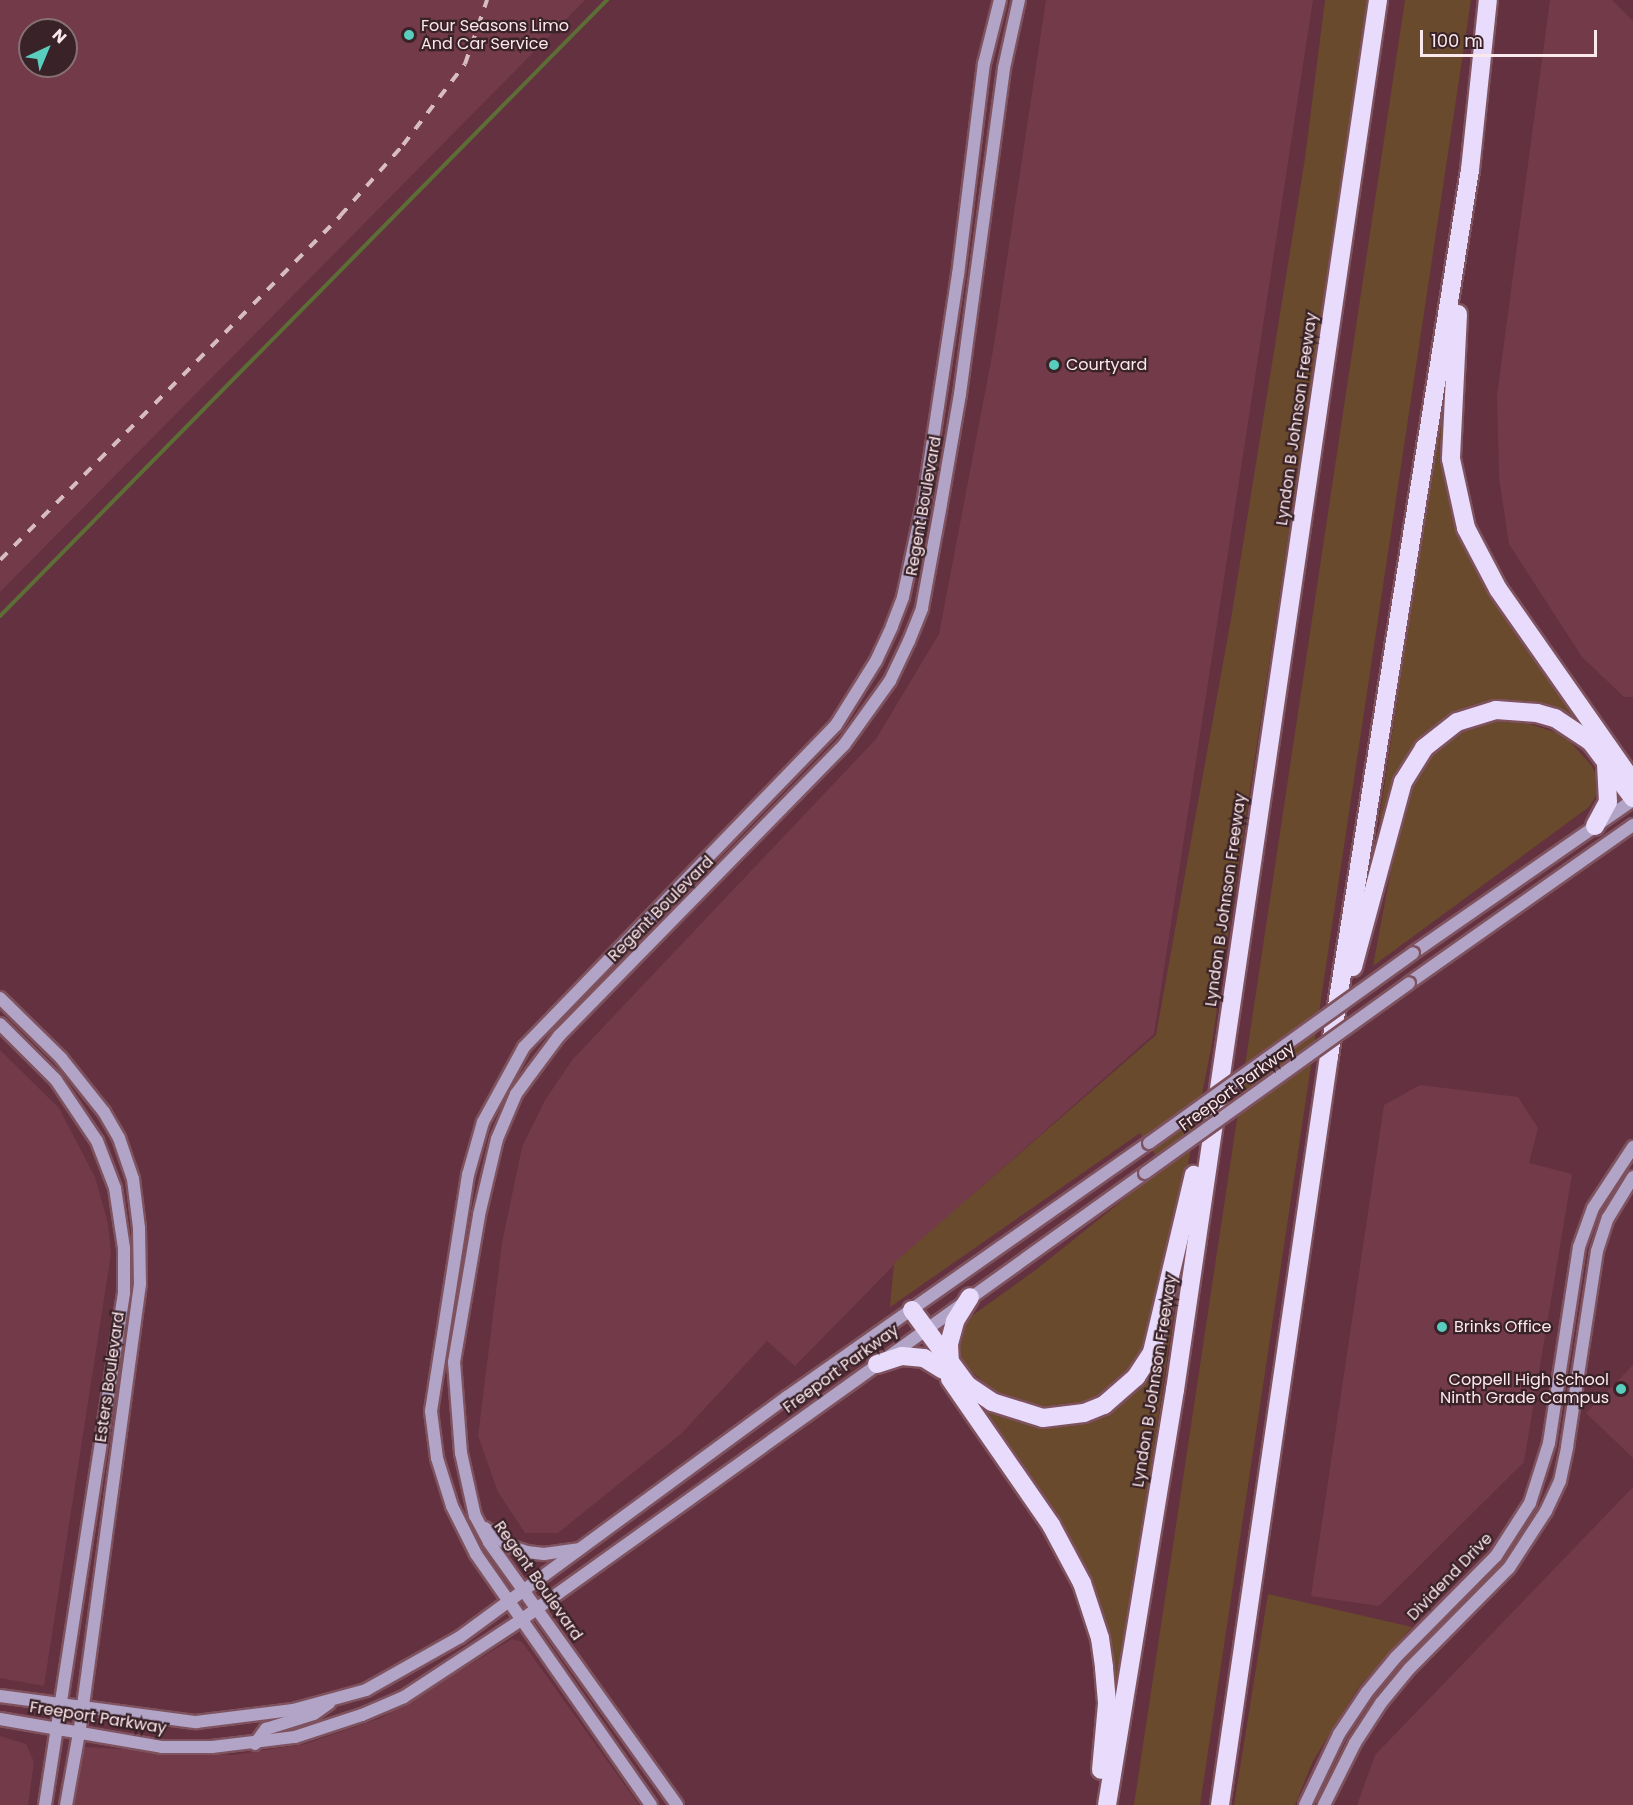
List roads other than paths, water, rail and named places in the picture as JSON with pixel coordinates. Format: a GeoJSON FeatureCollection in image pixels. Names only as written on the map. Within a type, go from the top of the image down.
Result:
{"type":"FeatureCollection","features":[{"type":"Feature","properties":{"kind":"highway","name":"Lyndon B Johnson Freeway"},"geometry":{"type":"LineString","coordinates":[[1107,1805],[1175,1390],[1378,0]]}},
{"type":"Feature","properties":{"kind":"highway"},"geometry":{"type":"LineString","coordinates":[[1488,0],[1470,170],[1450,423],[1453,477],[1461,512],[1498,589],[1633,799]]}},
{"type":"Feature","properties":{"kind":"highway"},"geometry":{"type":"LineString","coordinates":[[1220,1805],[1329,1056],[1470,170]]}},
{"type":"Feature","properties":{"kind":"highway"},"geometry":{"type":"LineString","coordinates":[[1329,1056],[1400,791],[1424,748],[1439,733],[1466,718],[1496,710],[1516,710],[1555,718],[1574,728],[1633,782]]}},
{"type":"Feature","properties":{"kind":"highway"},"geometry":{"type":"LineString","coordinates":[[1610,760],[1633,767]]}},
{"type":"Feature","properties":{"kind":"highway"},"geometry":{"type":"LineString","coordinates":[[1595,826],[1608,802],[1610,760]]}},
{"type":"Feature","properties":{"kind":"highway"},"geometry":{"type":"LineString","coordinates":[[877,1364],[902,1356],[924,1358],[947,1367],[992,1402],[1043,1418],[1074,1415],[1104,1405],[1136,1377],[1152,1352],[1162,1318],[1239,949]]}},
{"type":"Feature","properties":{"kind":"highway"},"geometry":{"type":"LineString","coordinates":[[947,1367],[948,1344],[955,1321],[970,1297]]}},
{"type":"Feature","properties":{"kind":"highway"},"geometry":{"type":"LineString","coordinates":[[909,1313],[1061,1542],[1092,1611],[1100,1638],[1107,1704],[1098,1805]]}},
{"type":"Feature","properties":{"kind":"main road","name":"Regent Boulevard"},"geometry":{"type":"LineString","coordinates":[[651,1805],[476,1554],[452,1506],[435,1453],[431,1411],[440,1340],[476,1144],[496,1093],[524,1047],[836,725],[876,661],[903,597],[919,521],[958,275],[984,64],[1000,0]]}},
{"type":"Feature","properties":{"kind":"main road","name":"Regent Boulevard"},"geometry":{"type":"LineString","coordinates":[[677,1805],[524,1591],[478,1521],[466,1486],[454,1362],[480,1215],[505,1118],[516,1094],[559,1036],[825,765],[890,681],[922,608],[976,278],[1004,68],[1019,0]]}},
{"type":"Feature","properties":{"kind":"main road"},"geometry":{"type":"LineString","coordinates":[[958,275],[976,278]]}},
{"type":"Feature","properties":{"kind":"main road","name":"Freeport Parkway"},"geometry":{"type":"LineString","coordinates":[[0,1696],[61,1706],[196,1722],[247,1718],[332,1700],[366,1690],[421,1661],[509,1603],[673,1480],[1633,799]]}},
{"type":"Feature","properties":{"kind":"main road","name":"Freeport Parkway"},"geometry":{"type":"LineString","coordinates":[[0,1719],[162,1747],[255,1744],[339,1723],[401,1698],[521,1620],[922,1331],[1633,825]]}},
{"type":"Feature","properties":{"kind":"main road","name":"Esters Boulevard"},"geometry":{"type":"LineString","coordinates":[[0,998],[61,1058],[104,1112],[119,1138],[134,1179],[140,1228],[140,1284],[79,1733],[66,1805]]}},
{"type":"Feature","properties":{"kind":"main road","name":"Esters Boulevard"},"geometry":{"type":"LineString","coordinates":[[0,1024],[56,1080],[97,1141],[115,1188],[124,1248],[124,1293],[45,1805]]}},
{"type":"Feature","properties":{"kind":"main road","name":"Dividend Drive"},"geometry":{"type":"LineString","coordinates":[[1305,1805],[1339,1734],[1366,1692],[1396,1657],[1496,1556],[1516,1529],[1542,1475],[1580,1247],[1593,1208],[1633,1147]]}},
{"type":"Feature","properties":{"kind":"main road"},"geometry":{"type":"LineString","coordinates":[[1324,1805],[1355,1743],[1381,1703],[1409,1669],[1509,1568],[1531,1539],[1560,1481],[1597,1251],[1608,1218],[1633,1177]]}},
{"type":"Feature","properties":{"kind":"main road"},"geometry":{"type":"LineString","coordinates":[[1593,1208],[1608,1218]]}},
{"type":"Feature","properties":{"kind":"main road"},"geometry":{"type":"LineString","coordinates":[[1562,1360],[1580,1362]]}},
{"type":"Feature","properties":{"kind":"main road"},"geometry":{"type":"LineString","coordinates":[[478,1521],[508,1546],[527,1552],[544,1554],[586,1547]]}},
{"type":"Feature","properties":{"kind":"main road"},"geometry":{"type":"LineString","coordinates":[[255,1744],[266,1729],[314,1714],[332,1700]]}},
{"type":"Feature","properties":{"kind":"waterway"},"geometry":{"type":"LineString","coordinates":[[0,616],[607,0]]}},
{"type":"Feature","properties":{"kind":"railway"},"geometry":{"type":"LineString","coordinates":[[0,560],[340,216],[403,145],[465,64],[487,0]]}},
{"type":"Feature","properties":{"kind":"place","name":"Four Seasons Limo And Car Service"},"geometry":{"type":"Point","coordinates":[409,35]}},
{"type":"Feature","properties":{"kind":"place","name":"Courtyard"},"geometry":{"type":"Point","coordinates":[1054,365]}},
{"type":"Feature","properties":{"kind":"place","name":"Brinks Office"},"geometry":{"type":"Point","coordinates":[1442,1327]}},
{"type":"Feature","properties":{"kind":"place","name":"Coppell High School Ninth Grade Campus"},"geometry":{"type":"Point","coordinates":[1621,1389]}}]}
